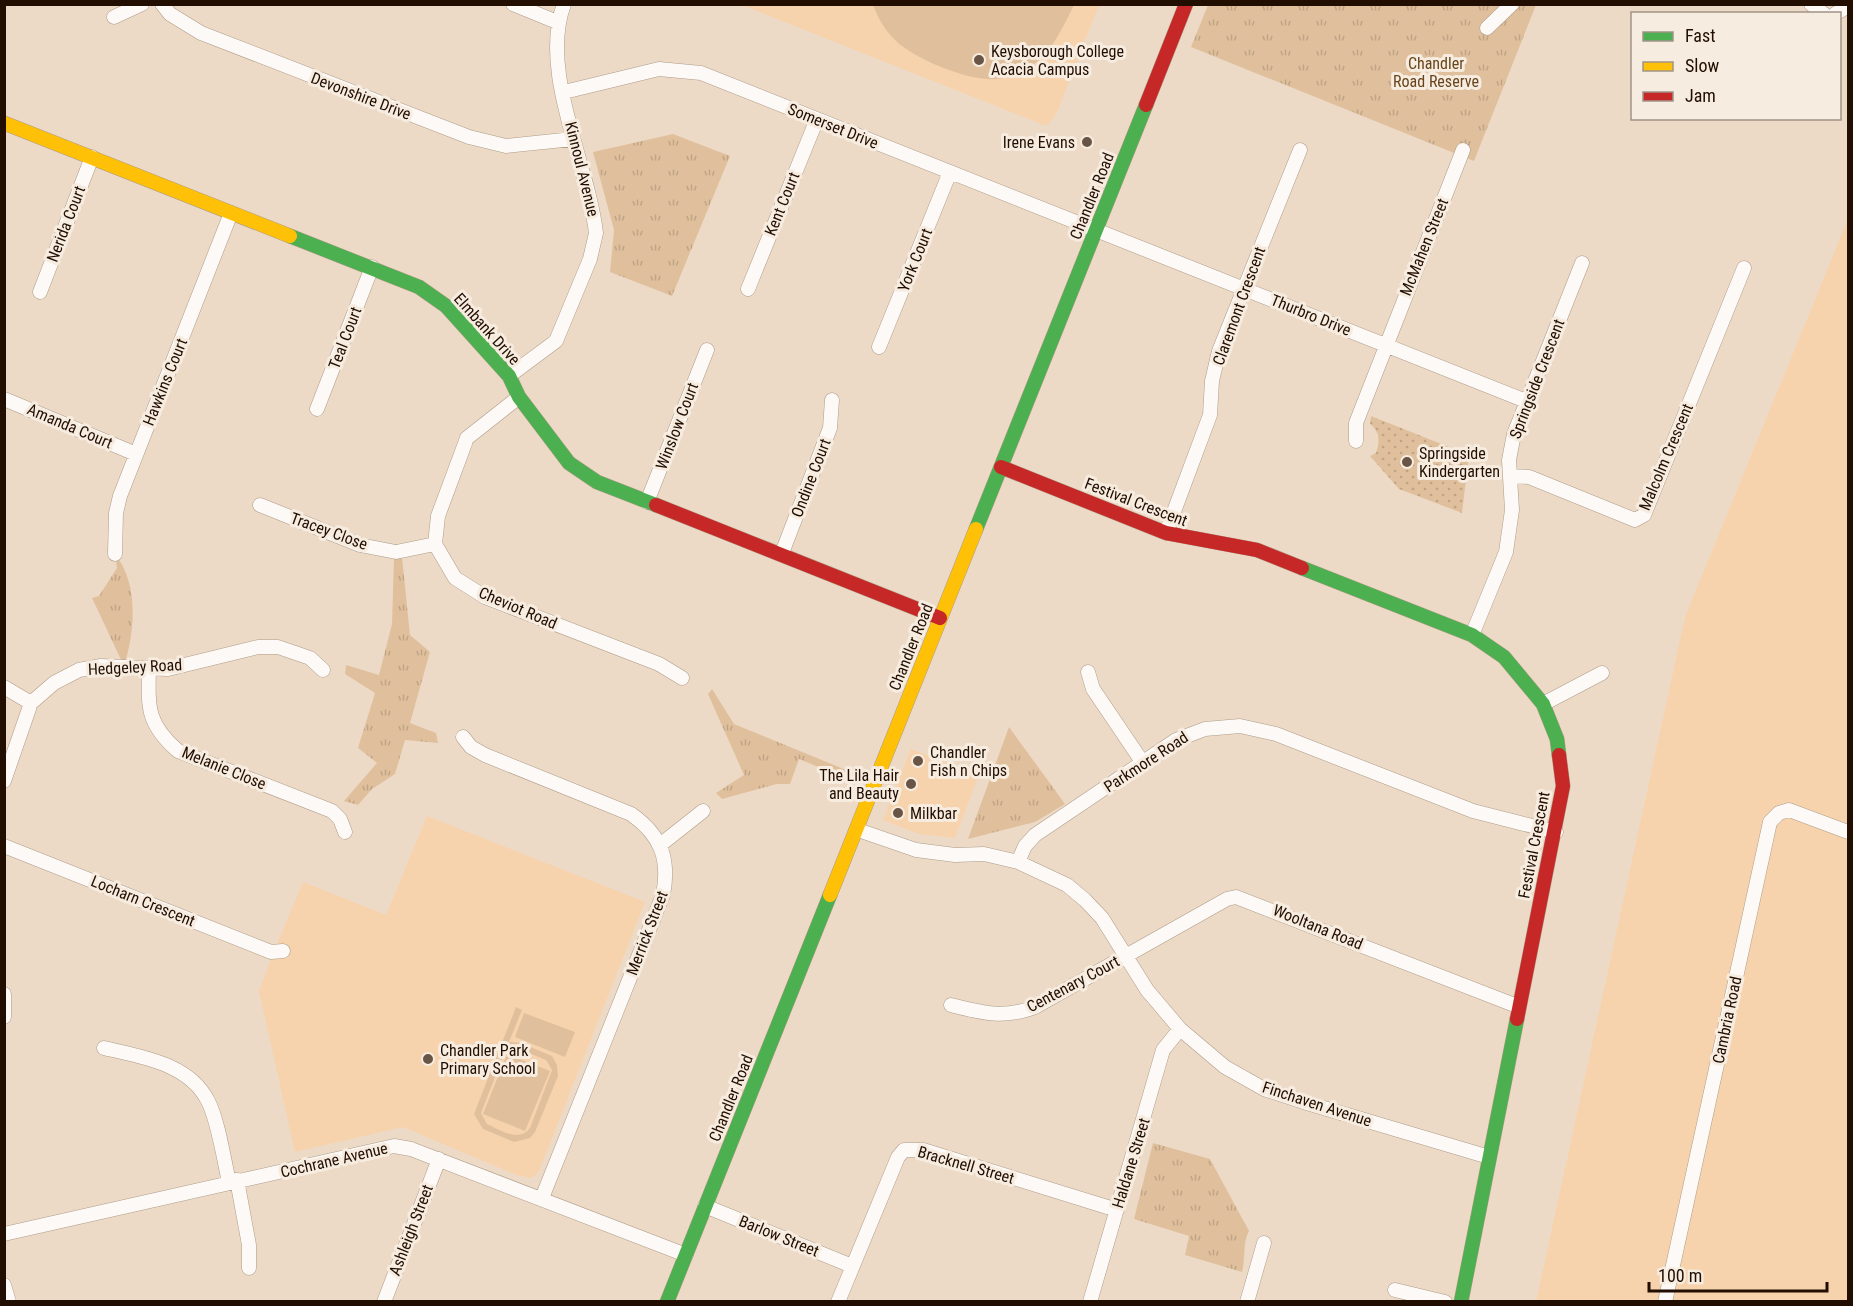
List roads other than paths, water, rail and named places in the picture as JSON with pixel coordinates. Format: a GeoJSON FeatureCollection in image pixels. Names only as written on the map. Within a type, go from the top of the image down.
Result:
{"type":"FeatureCollection","features":[{"type":"Feature","properties":{"kind":"street"},"geometry":{"type":"LineString","coordinates":[[114,17],[142,4]]}},
{"type":"Feature","properties":{"kind":"street","name":"Devonshire Drive"},"geometry":{"type":"LineString","coordinates":[[162,4],[170,14],[201,33],[469,137],[506,146],[573,139]]}},
{"type":"Feature","properties":{"kind":"street"},"geometry":{"type":"LineString","coordinates":[[513,4],[557,22]]}},
{"type":"Feature","properties":{"kind":"street","name":"Kinnoul Avenue"},"geometry":{"type":"LineString","coordinates":[[509,376],[556,341],[590,259],[596,233],[556,56],[557,22],[564,4]]}},
{"type":"Feature","properties":{"kind":"street","name":"Chandler Road"},"geometry":{"type":"LineString","coordinates":[[668,1302],[1186,4]]}},
{"type":"Feature","properties":{"kind":"street"},"geometry":{"type":"LineString","coordinates":[[1487,28],[1512,4]]}},
{"type":"Feature","properties":{"kind":"street","name":"Somerset Drive"},"geometry":{"type":"LineString","coordinates":[[564,92],[659,69],[701,73],[1096,230]]}},
{"type":"Feature","properties":{"kind":"street","name":"Kent Court"},"geometry":{"type":"LineString","coordinates":[[748,289],[817,119]]}},
{"type":"Feature","properties":{"kind":"street","name":"Elmbank Drive"},"geometry":{"type":"LineString","coordinates":[[4,123],[419,287],[446,306],[509,376],[519,398],[569,463],[597,482],[940,618]]}},
{"type":"Feature","properties":{"kind":"street","name":"Claremont Crescent"},"geometry":{"type":"LineString","coordinates":[[1166,533],[1210,415],[1212,381],[1219,351],[1300,150]]}},
{"type":"Feature","properties":{"kind":"street","name":"McMahen Street"},"geometry":{"type":"LineString","coordinates":[[1356,441],[1356,423],[1462,150]]}},
{"type":"Feature","properties":{"kind":"street","name":"Nerida Court"},"geometry":{"type":"LineString","coordinates":[[40,292],[92,157]]}},
{"type":"Feature","properties":{"kind":"street","name":"York Court"},"geometry":{"type":"LineString","coordinates":[[879,347],[950,172]]}},
{"type":"Feature","properties":{"kind":"street","name":"Hawkins Court"},"geometry":{"type":"LineString","coordinates":[[115,554],[116,513],[136,454],[231,213]]}},
{"type":"Feature","properties":{"kind":"street","name":"Thurbro Drive"},"geometry":{"type":"LineString","coordinates":[[1096,230],[1526,401]]}},
{"type":"Feature","properties":{"kind":"street","name":"Springside Crescent"},"geometry":{"type":"LineString","coordinates":[[1472,635],[1506,552],[1512,510],[1509,460],[1514,434],[1582,263]]}},
{"type":"Feature","properties":{"kind":"street","name":"Teal Court"},"geometry":{"type":"LineString","coordinates":[[317,409],[372,267]]}},
{"type":"Feature","properties":{"kind":"street","name":"Malcolm Crescent"},"geometry":{"type":"LineString","coordinates":[[1510,476],[1529,477],[1635,520],[1644,515],[1744,268]]}},
{"type":"Feature","properties":{"kind":"street","name":"Winslow Court"},"geometry":{"type":"LineString","coordinates":[[647,502],[707,350]]}},
{"type":"Feature","properties":{"kind":"street"},"geometry":{"type":"LineString","coordinates":[[435,544],[438,516],[467,438],[519,398]]}},
{"type":"Feature","properties":{"kind":"street","name":"Amanda Court"},"geometry":{"type":"LineString","coordinates":[[4,399],[136,454]]}},
{"type":"Feature","properties":{"kind":"street","name":"Ondine Court"},"geometry":{"type":"LineString","coordinates":[[782,554],[830,428],[832,400]]}},
{"type":"Feature","properties":{"kind":"street","name":"Festival Crescent"},"geometry":{"type":"LineString","coordinates":[[1001,467],[1166,533],[1188,539],[1257,550],[1472,635],[1504,657],[1543,704],[1557,739],[1563,786],[1556,832],[1517,1006],[1461,1302]]}},
{"type":"Feature","properties":{"kind":"street","name":"Tracey Close"},"geometry":{"type":"LineString","coordinates":[[260,505],[360,544],[396,552],[435,544]]}},
{"type":"Feature","properties":{"kind":"street","name":"Cheviot Road"},"geometry":{"type":"LineString","coordinates":[[435,544],[455,578],[485,597],[659,664],[682,678]]}},
{"type":"Feature","properties":{"kind":"street","name":"Hedgeley Road"},"geometry":{"type":"LineString","coordinates":[[4,781],[31,703],[54,683],[79,670],[101,666],[149,669],[195,663],[258,647],[278,647],[310,658],[323,670]]}},
{"type":"Feature","properties":{"kind":"street","name":"Melanie Close"},"geometry":{"type":"LineString","coordinates":[[149,669],[148,703],[153,723],[178,751],[332,811],[340,819],[345,832]]}},
{"type":"Feature","properties":{"kind":"street"},"geometry":{"type":"LineString","coordinates":[[1088,672],[1093,689],[1143,763]]}},
{"type":"Feature","properties":{"kind":"street"},"geometry":{"type":"LineString","coordinates":[[1543,704],[1602,673]]}},
{"type":"Feature","properties":{"kind":"street"},"geometry":{"type":"LineString","coordinates":[[4,687],[31,703]]}},
{"type":"Feature","properties":{"kind":"street","name":"Parkmore Road"},"geometry":{"type":"LineString","coordinates":[[1018,862],[1025,846],[1035,835],[1143,763],[1191,732],[1228,726],[1258,729],[1455,806],[1556,832]]}},
{"type":"Feature","properties":{"kind":"street","name":"Merrick Street"},"geometry":{"type":"LineString","coordinates":[[463,737],[471,747],[485,755],[631,814],[647,826],[660,845],[665,860],[666,880],[663,895],[542,1198]]}},
{"type":"Feature","properties":{"kind":"street","name":"Cambria Road"},"geometry":{"type":"LineString","coordinates":[[1665,1302],[1770,822],[1779,813],[1789,810],[1848,832]]}},
{"type":"Feature","properties":{"kind":"street"},"geometry":{"type":"LineString","coordinates":[[660,845],[703,811]]}},
{"type":"Feature","properties":{"kind":"street"},"geometry":{"type":"LineString","coordinates":[[858,830],[916,850],[955,855],[984,854],[1018,862]]}},
{"type":"Feature","properties":{"kind":"street","name":"Locharn Crescent"},"geometry":{"type":"LineString","coordinates":[[4,846],[271,952],[283,951]]}},
{"type":"Feature","properties":{"kind":"street","name":"Finchaven Avenue"},"geometry":{"type":"LineString","coordinates":[[1018,862],[1067,885],[1085,900],[1102,918],[1147,990],[1180,1029],[1225,1067],[1264,1089],[1489,1156]]}},
{"type":"Feature","properties":{"kind":"street","name":"Wooltana Road"},"geometry":{"type":"LineString","coordinates":[[1125,956],[1227,899],[1245,898],[1517,1006]]}},
{"type":"Feature","properties":{"kind":"street","name":"Centenary Court"},"geometry":{"type":"LineString","coordinates":[[951,1005],[983,1013],[1014,1015],[1035,1007],[1125,956]]}},
{"type":"Feature","properties":{"kind":"street"},"geometry":{"type":"LineString","coordinates":[[4,994],[4,1017]]}},
{"type":"Feature","properties":{"kind":"street","name":"Haldane Street"},"geometry":{"type":"LineString","coordinates":[[1090,1302],[1163,1050],[1180,1029]]}},
{"type":"Feature","properties":{"kind":"street"},"geometry":{"type":"LineString","coordinates":[[104,1048],[156,1060],[192,1079],[209,1101],[249,1245],[249,1268]]}},
{"type":"Feature","properties":{"kind":"street","name":"Cochrane Avenue"},"geometry":{"type":"LineString","coordinates":[[4,1234],[394,1146],[411,1149],[439,1159],[686,1255]]}},
{"type":"Feature","properties":{"kind":"street","name":"Bracknell Street"},"geometry":{"type":"LineString","coordinates":[[838,1302],[898,1157],[904,1150],[923,1150],[1117,1210]]}},
{"type":"Feature","properties":{"kind":"street","name":"Ashleigh Street"},"geometry":{"type":"LineString","coordinates":[[384,1302],[439,1159]]}},
{"type":"Feature","properties":{"kind":"street","name":"Barlow Street"},"geometry":{"type":"LineString","coordinates":[[705,1206],[852,1266]]}},
{"type":"Feature","properties":{"kind":"street"},"geometry":{"type":"LineString","coordinates":[[1247,1302],[1264,1243]]}},
{"type":"Feature","properties":{"kind":"street"},"geometry":{"type":"LineString","coordinates":[[4,1285],[9,1302]]}},
{"type":"Feature","properties":{"kind":"street"},"geometry":{"type":"LineString","coordinates":[[1395,1290],[1445,1302]]}},
{"type":"Feature","properties":{"kind":"place","name":"Keysborough College Acacia Campus"},"geometry":{"type":"Point","coordinates":[979,60]}},
{"type":"Feature","properties":{"kind":"place","name":"Irene Evans"},"geometry":{"type":"Point","coordinates":[1087,142]}},
{"type":"Feature","properties":{"kind":"place","name":"Springside Kindergarten"},"geometry":{"type":"Point","coordinates":[1407,462]}},
{"type":"Feature","properties":{"kind":"place","name":"Chandler Fish n Chips"},"geometry":{"type":"Point","coordinates":[918,761]}},
{"type":"Feature","properties":{"kind":"place","name":"The Lila Hair and Beauty"},"geometry":{"type":"Point","coordinates":[911,784]}},
{"type":"Feature","properties":{"kind":"place","name":"Milkbar"},"geometry":{"type":"Point","coordinates":[898,813]}},
{"type":"Feature","properties":{"kind":"place","name":"Chandler Park Primary School"},"geometry":{"type":"Point","coordinates":[428,1059]}},
{"type":"Feature","properties":{"kind":"park label","name":"Chandler Road Reserve"},"geometry":{"type":"Point","coordinates":[1436,72]}}]}
